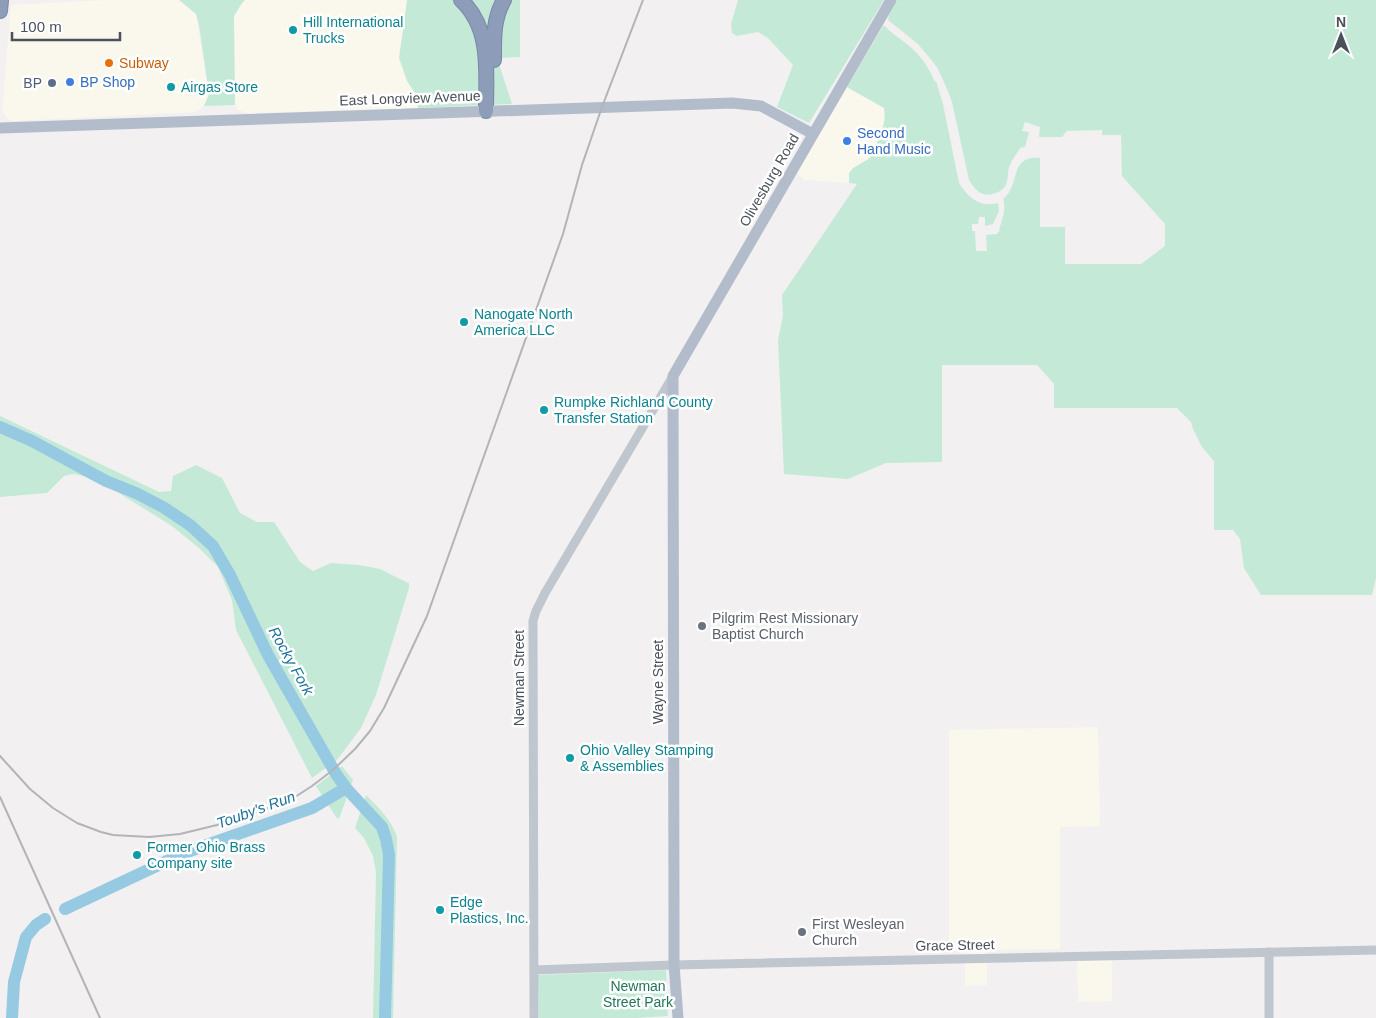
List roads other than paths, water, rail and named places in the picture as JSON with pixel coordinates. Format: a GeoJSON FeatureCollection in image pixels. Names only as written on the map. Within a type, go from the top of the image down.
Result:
{"type":"FeatureCollection","features":[{"type":"Feature","properties":{"kind":"highway"},"geometry":{"type":"LineString","coordinates":[[0,11],[1,0]]}},
{"type":"Feature","properties":{"kind":"highway"},"geometry":{"type":"LineString","coordinates":[[461,0],[477,21],[484,40],[491,111]]}},
{"type":"Feature","properties":{"kind":"highway"},"geometry":{"type":"LineString","coordinates":[[491,111],[494,32],[498,13],[504,0]]}},
{"type":"Feature","properties":{"kind":"main road","name":"Olivesburg Road"},"geometry":{"type":"LineString","coordinates":[[673,376],[891,0]]}},
{"type":"Feature","properties":{"kind":"main road","name":"East Longview Avenue"},"geometry":{"type":"LineString","coordinates":[[0,128],[743,103],[768,109],[813,134]]}},
{"type":"Feature","properties":{"kind":"main road","name":"Wayne Street"},"geometry":{"type":"LineString","coordinates":[[673,376],[674,965],[678,1018]]}},
{"type":"Feature","properties":{"kind":"street","name":"Newman Street"},"geometry":{"type":"LineString","coordinates":[[534,1018],[533,621],[542,598],[673,376]]}},
{"type":"Feature","properties":{"kind":"street","name":"Grace Street"},"geometry":{"type":"LineString","coordinates":[[534,970],[674,965],[1376,950]]}},
{"type":"Feature","properties":{"kind":"street"},"geometry":{"type":"LineString","coordinates":[[1268,952],[1269,1018]]}},
{"type":"Feature","properties":{"kind":"waterway","name":"Rocky Fork"},"geometry":{"type":"LineString","coordinates":[[0,427],[32,441],[106,481],[136,493],[163,507],[190,525],[213,546],[230,575],[268,655],[336,774],[346,788],[382,827],[389,855],[385,1018]]}},
{"type":"Feature","properties":{"kind":"waterway","name":"Touby's Run"},"geometry":{"type":"LineString","coordinates":[[65,909],[184,853],[312,808],[346,788]]}},
{"type":"Feature","properties":{"kind":"waterway","name":"Touby's Run"},"geometry":{"type":"LineString","coordinates":[[12,1018],[14,982],[26,937],[36,925],[45,919]]}},
{"type":"Feature","properties":{"kind":"railway"},"geometry":{"type":"LineString","coordinates":[[0,756],[30,789],[53,808],[77,823],[113,835],[149,837],[180,834],[217,825],[278,805],[312,786],[333,770],[355,749],[370,731],[384,708],[427,616],[563,234],[582,165],[602,107],[643,0]]}},
{"type":"Feature","properties":{"kind":"railway"},"geometry":{"type":"LineString","coordinates":[[0,797],[100,1018]]}},
{"type":"Feature","properties":{"kind":"place","name":"Hill International Trucks"},"geometry":{"type":"Point","coordinates":[293,30]}},
{"type":"Feature","properties":{"kind":"place","name":"Subway"},"geometry":{"type":"Point","coordinates":[109,63]}},
{"type":"Feature","properties":{"kind":"place","name":"BP Shop"},"geometry":{"type":"Point","coordinates":[70,82]}},
{"type":"Feature","properties":{"kind":"place","name":"BP"},"geometry":{"type":"Point","coordinates":[52,83]}},
{"type":"Feature","properties":{"kind":"place","name":"Airgas Store"},"geometry":{"type":"Point","coordinates":[171,87]}},
{"type":"Feature","properties":{"kind":"place","name":"Second Hand Music"},"geometry":{"type":"Point","coordinates":[847,141]}},
{"type":"Feature","properties":{"kind":"place","name":"Nanogate North America LLC"},"geometry":{"type":"Point","coordinates":[464,322]}},
{"type":"Feature","properties":{"kind":"place","name":"Rumpke Richland County Transfer Station"},"geometry":{"type":"Point","coordinates":[544,410]}},
{"type":"Feature","properties":{"kind":"place","name":"Pilgrim Rest Missionary Baptist Church"},"geometry":{"type":"Point","coordinates":[702,626]}},
{"type":"Feature","properties":{"kind":"place","name":"Ohio Valley Stamping & Assemblies"},"geometry":{"type":"Point","coordinates":[570,758]}},
{"type":"Feature","properties":{"kind":"place","name":"Former Ohio Brass Company site"},"geometry":{"type":"Point","coordinates":[137,855]}},
{"type":"Feature","properties":{"kind":"place","name":"Edge Plastics, Inc."},"geometry":{"type":"Point","coordinates":[440,910]}},
{"type":"Feature","properties":{"kind":"place","name":"First Wesleyan Church"},"geometry":{"type":"Point","coordinates":[802,932]}},
{"type":"Feature","properties":{"kind":"park label","name":"Newman Street Park"},"geometry":{"type":"Point","coordinates":[638,994]}}]}
